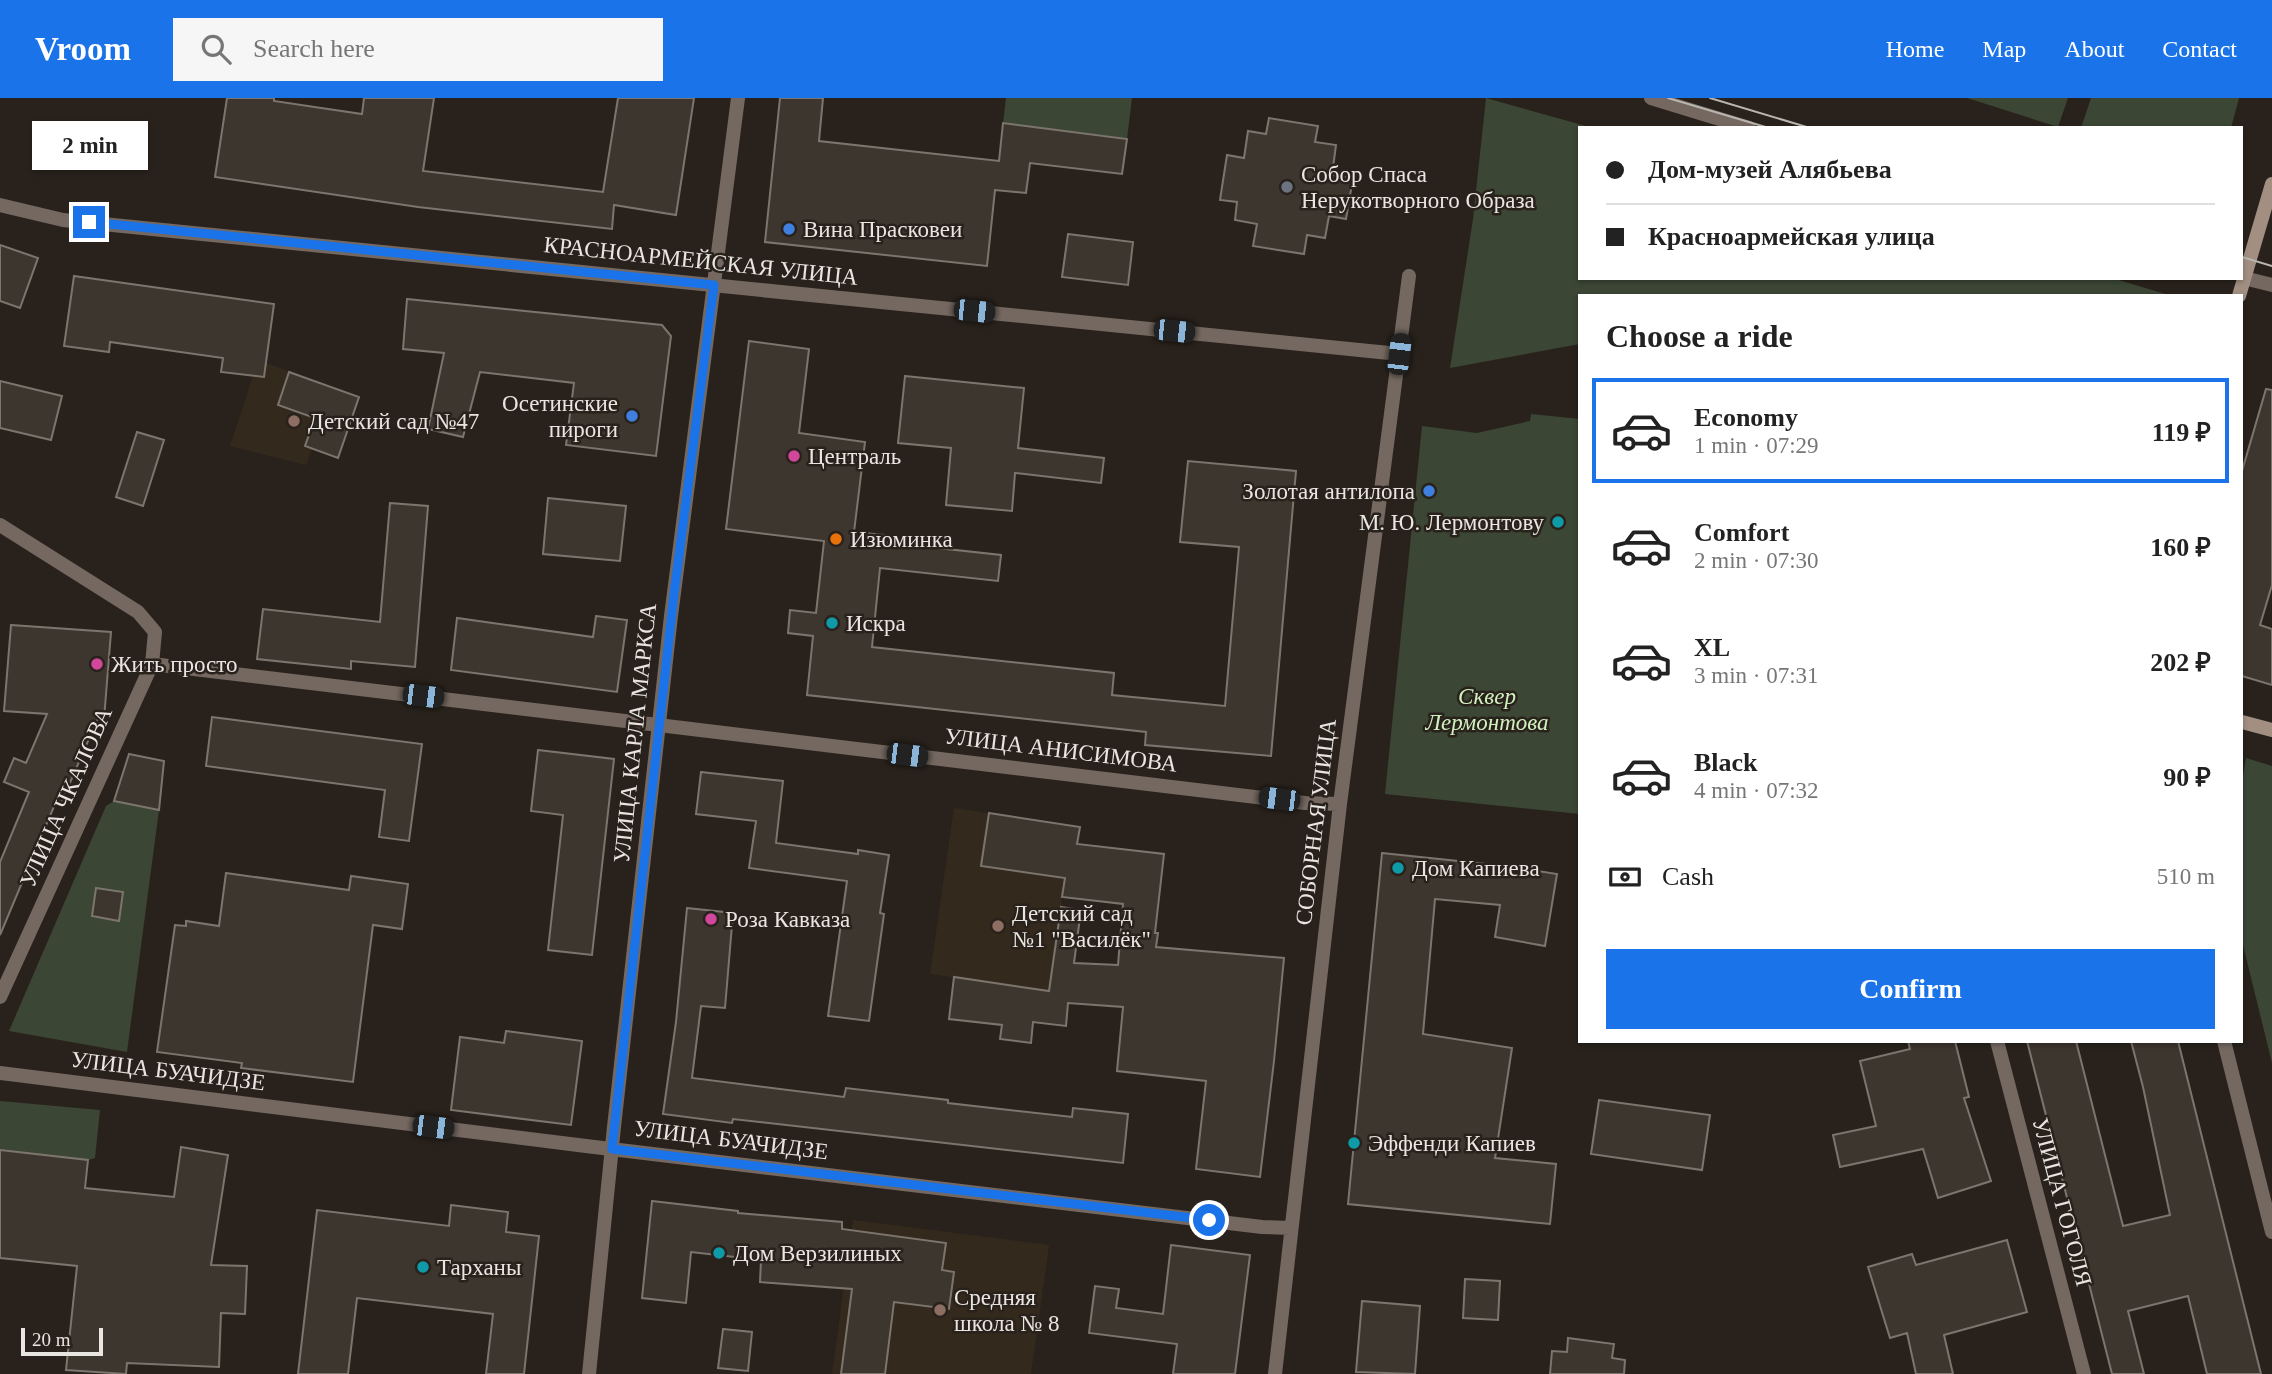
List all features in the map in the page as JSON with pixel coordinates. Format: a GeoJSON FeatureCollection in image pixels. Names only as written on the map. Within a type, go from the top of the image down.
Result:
{"type":"FeatureCollection","features":[{"type":"Feature","properties":{"kind":"main road"},"geometry":{"type":"LineString","coordinates":[[2243,277],[2272,184]]}},
{"type":"Feature","properties":{"kind":"main road"},"geometry":{"type":"LineString","coordinates":[[2243,722],[2272,730]]}},
{"type":"Feature","properties":{"kind":"street","name":"УЛИЦА КАРЛА МАРКСА"},"geometry":{"type":"LineString","coordinates":[[589,1374],[682,527],[738,98]]}},
{"type":"Feature","properties":{"kind":"street"},"geometry":{"type":"LineString","coordinates":[[1651,98],[1742,126]]}},
{"type":"Feature","properties":{"kind":"street","name":"КРАСНОАРМЕЙСКАЯ УЛИЦА"},"geometry":{"type":"LineString","coordinates":[[0,205],[63,220],[1399,354]]}},
{"type":"Feature","properties":{"kind":"street","name":"СОБОРНАЯ УЛИЦА"},"geometry":{"type":"LineString","coordinates":[[1275,1374],[1340,804],[1409,276]]}},
{"type":"Feature","properties":{"kind":"street"},"geometry":{"type":"LineString","coordinates":[[2243,277],[2272,285]]}},
{"type":"Feature","properties":{"kind":"street","name":"УЛИЦА ЧКАЛОВА"},"geometry":{"type":"LineString","coordinates":[[0,525],[138,612],[155,632],[152,664],[0,997]]}},
{"type":"Feature","properties":{"kind":"street","name":"УЛИЦА АНИСИМОВА"},"geometry":{"type":"LineString","coordinates":[[152,664],[1305,803],[1340,804]]}},
{"type":"Feature","properties":{"kind":"street","name":"УЛИЦА ГОГОЛЯ"},"geometry":{"type":"LineString","coordinates":[[1998,1043],[2084,1374]]}},
{"type":"Feature","properties":{"kind":"street"},"geometry":{"type":"LineString","coordinates":[[2225,1043],[2272,1232]]}},
{"type":"Feature","properties":{"kind":"street","name":"УЛИЦА БУАЧИДЗЕ"},"geometry":{"type":"LineString","coordinates":[[0,1073],[1234,1224],[1290,1228]]}},
{"type":"Feature","properties":{"kind":"shaded area","name":"Детский сад №47"},"geometry":{"type":"Polygon","coordinates":[[[266,363],[359,397],[338,458],[312,449],[306,465],[230,446],[253,376],[264,377],[266,363]]]}},
{"type":"Feature","properties":{"kind":"shaded area","name":"Детский сад №1 \"Василёк\""},"geometry":{"type":"Polygon","coordinates":[[[954,808],[1080,827],[1072,879],[1065,878],[1049,991],[930,974],[954,808]]]}},
{"type":"Feature","properties":{"kind":"shaded area","name":"Средняя школа № 8"},"geometry":{"type":"Polygon","coordinates":[[[853,1220],[1049,1245],[1031,1374],[832,1374],[853,1220]]]}},
{"type":"Feature","properties":{"kind":"green space"},"geometry":{"type":"Polygon","coordinates":[[[1006,98],[1132,98],[1127,139],[1003,123],[1006,98]]]}},
{"type":"Feature","properties":{"kind":"green space"},"geometry":{"type":"Polygon","coordinates":[[[1486,98],[1586,126],[1578,126],[1578,280],[2119,280],[2165,294],[1578,294],[1578,344],[1450,368],[1473,219],[1486,98]]]}},
{"type":"Feature","properties":{"kind":"green space"},"geometry":{"type":"Polygon","coordinates":[[[1967,98],[2068,98],[2058,126],[1967,98]]]}},
{"type":"Feature","properties":{"kind":"green space"},"geometry":{"type":"Polygon","coordinates":[[[2091,98],[2239,98],[2232,126],[2082,126],[2091,98]]]}},
{"type":"Feature","properties":{"kind":"green space","name":"Сквер Лермонтова"},"geometry":{"type":"Polygon","coordinates":[[[1531,414],[1578,419],[1578,814],[1385,794],[1422,426],[1477,433],[1530,421],[1531,414]]]}},
{"type":"Feature","properties":{"kind":"green space"},"geometry":{"type":"Polygon","coordinates":[[[2246,758],[2272,766],[2272,1063],[2243,945],[2243,776],[2246,758]]]}},
{"type":"Feature","properties":{"kind":"green space"},"geometry":{"type":"Polygon","coordinates":[[[114,801],[159,810],[127,1052],[9,1031],[106,806],[114,801]]]}},
{"type":"Feature","properties":{"kind":"green space"},"geometry":{"type":"Polygon","coordinates":[[[0,1101],[100,1110],[95,1158],[88,1160],[0,1150],[0,1101]]]}},
{"type":"Feature","properties":{"kind":"building"},"geometry":{"type":"Polygon","coordinates":[[[227,98],[274,98],[274,101],[362,114],[364,98],[434,98],[423,171],[603,192],[618,98],[694,98],[676,215],[614,205],[612,229],[418,207],[215,177],[227,98]]]}},
{"type":"Feature","properties":{"kind":"building"},"geometry":{"type":"Polygon","coordinates":[[[780,98],[823,98],[819,141],[999,161],[1003,123],[1127,139],[1122,174],[1030,163],[1026,193],[995,190],[987,266],[765,242],[780,98]]]}},
{"type":"Feature","properties":{"kind":"building","name":"Собор Спаса Нерукотворного Образа"},"geometry":{"type":"Polygon","coordinates":[[[1269,118],[1318,126],[1315,142],[1336,145],[1332,175],[1353,178],[1346,219],[1329,216],[1325,238],[1307,235],[1304,254],[1253,246],[1257,224],[1235,220],[1237,202],[1220,200],[1227,155],[1244,158],[1248,131],[1266,134],[1269,118]]]}},
{"type":"Feature","properties":{"kind":"building"},"geometry":{"type":"Polygon","coordinates":[[[1068,234],[1133,242],[1128,285],[1062,277],[1068,234]]]}},
{"type":"Feature","properties":{"kind":"building"},"geometry":{"type":"Polygon","coordinates":[[[0,245],[38,258],[20,308],[0,301],[0,245]]]}},
{"type":"Feature","properties":{"kind":"building"},"geometry":{"type":"Polygon","coordinates":[[[74,276],[274,304],[264,377],[221,372],[223,358],[110,342],[109,352],[64,346],[74,276]]]}},
{"type":"Feature","properties":{"kind":"building"},"geometry":{"type":"Polygon","coordinates":[[[407,299],[662,325],[671,336],[656,456],[566,445],[574,383],[480,372],[463,437],[428,429],[444,353],[403,349],[407,299]]]}},
{"type":"Feature","properties":{"kind":"building"},"geometry":{"type":"Polygon","coordinates":[[[749,341],[809,349],[799,433],[865,442],[854,532],[884,535],[883,542],[1001,555],[998,581],[880,568],[872,647],[1114,673],[1112,695],[1225,706],[1239,547],[1180,542],[1188,461],[1296,471],[1271,756],[1145,745],[1146,732],[807,695],[813,636],[788,633],[790,610],[816,613],[824,541],[726,529],[749,341]]]}},
{"type":"Feature","properties":{"kind":"building"},"geometry":{"type":"Polygon","coordinates":[[[289,372],[359,397],[338,458],[305,446],[315,418],[278,405],[289,372]]]}},
{"type":"Feature","properties":{"kind":"building"},"geometry":{"type":"Polygon","coordinates":[[[905,376],[1024,388],[1018,448],[1104,458],[1101,483],[1015,473],[1012,511],[946,505],[951,448],[898,443],[905,376]]]}},
{"type":"Feature","properties":{"kind":"building"},"geometry":{"type":"Polygon","coordinates":[[[0,381],[62,396],[51,440],[0,428],[0,381]]]}},
{"type":"Feature","properties":{"kind":"building"},"geometry":{"type":"Polygon","coordinates":[[[2266,389],[2272,390],[2272,585],[2260,625],[2272,629],[2272,685],[2243,676],[2243,468],[2266,389]]]}},
{"type":"Feature","properties":{"kind":"building"},"geometry":{"type":"Polygon","coordinates":[[[137,432],[164,440],[143,506],[116,497],[137,432]]]}},
{"type":"Feature","properties":{"kind":"building"},"geometry":{"type":"Polygon","coordinates":[[[548,498],[626,506],[620,561],[543,554],[548,498]]]}},
{"type":"Feature","properties":{"kind":"building"},"geometry":{"type":"Polygon","coordinates":[[[390,503],[428,506],[415,667],[351,661],[351,669],[257,659],[263,609],[380,622],[390,503]]]}},
{"type":"Feature","properties":{"kind":"building"},"geometry":{"type":"Polygon","coordinates":[[[596,616],[627,620],[617,692],[451,670],[457,618],[593,637],[596,616]]]}},
{"type":"Feature","properties":{"kind":"building"},"geometry":{"type":"Polygon","coordinates":[[[11,625],[111,632],[104,719],[98,718],[60,806],[55,804],[0,935],[0,862],[29,792],[4,782],[14,758],[26,763],[47,714],[4,711],[11,625]]]}},
{"type":"Feature","properties":{"kind":"building"},"geometry":{"type":"Polygon","coordinates":[[[212,717],[422,744],[409,841],[379,837],[385,790],[206,766],[212,717]]]}},
{"type":"Feature","properties":{"kind":"building"},"geometry":{"type":"Polygon","coordinates":[[[538,750],[614,759],[592,955],[548,950],[563,815],[531,811],[538,750]]]}},
{"type":"Feature","properties":{"kind":"building"},"geometry":{"type":"Polygon","coordinates":[[[129,754],[164,761],[159,810],[114,801],[129,754]]]}},
{"type":"Feature","properties":{"kind":"building"},"geometry":{"type":"Polygon","coordinates":[[[701,772],[783,781],[776,843],[858,854],[858,850],[889,855],[869,1021],[828,1016],[847,881],[749,868],[756,821],[696,814],[701,772]]]}},
{"type":"Feature","properties":{"kind":"building"},"geometry":{"type":"Polygon","coordinates":[[[989,813],[1080,827],[1077,844],[1164,854],[1155,933],[1158,933],[1156,947],[1284,958],[1260,1177],[1196,1169],[1206,1081],[1117,1071],[1123,1007],[1068,1003],[1066,1026],[1033,1022],[1031,1043],[1000,1039],[1002,1025],[949,1019],[954,977],[1049,991],[1061,907],[1081,910],[1074,963],[1118,965],[1123,904],[1062,897],[1065,878],[981,866],[989,813]]]}},
{"type":"Feature","properties":{"kind":"building"},"geometry":{"type":"Polygon","coordinates":[[[1382,853],[1557,874],[1545,946],[1495,937],[1500,905],[1435,899],[1423,1034],[1512,1048],[1495,1158],[1556,1164],[1550,1224],[1348,1204],[1382,853]]]}},
{"type":"Feature","properties":{"kind":"building"},"geometry":{"type":"Polygon","coordinates":[[[226,873],[349,890],[351,876],[408,884],[402,929],[373,925],[353,1082],[241,1068],[242,1063],[157,1052],[175,925],[186,926],[186,921],[219,926],[226,873]]]}},
{"type":"Feature","properties":{"kind":"building"},"geometry":{"type":"Polygon","coordinates":[[[96,888],[123,892],[119,921],[92,916],[96,888]]]}},
{"type":"Feature","properties":{"kind":"building"},"geometry":{"type":"Polygon","coordinates":[[[687,908],[733,913],[725,1008],[701,1006],[692,1078],[844,1097],[846,1088],[1072,1117],[1073,1108],[1128,1114],[1123,1163],[733,1119],[732,1123],[663,1114],[676,1022],[687,908]]]}},
{"type":"Feature","properties":{"kind":"building"},"geometry":{"type":"Polygon","coordinates":[[[506,1031],[582,1041],[571,1125],[451,1110],[460,1037],[504,1043],[506,1031]]]}},
{"type":"Feature","properties":{"kind":"building"},"geometry":{"type":"Polygon","coordinates":[[[1908,1043],[1956,1043],[1969,1097],[1964,1098],[1991,1181],[1938,1198],[1923,1149],[1840,1167],[1833,1135],[1876,1126],[1860,1061],[1910,1049],[1908,1043]]]}},
{"type":"Feature","properties":{"kind":"building"},"geometry":{"type":"Polygon","coordinates":[[[2028,1043],[2077,1043],[2123,1226],[2170,1215],[2132,1043],[2178,1043],[2261,1374],[2207,1374],[2188,1296],[2128,1311],[2144,1374],[2112,1374],[2028,1043]]]}},
{"type":"Feature","properties":{"kind":"building"},"geometry":{"type":"Polygon","coordinates":[[[1599,1100],[1710,1115],[1702,1170],[1591,1154],[1599,1100]]]}},
{"type":"Feature","properties":{"kind":"building"},"geometry":{"type":"Polygon","coordinates":[[[181,1147],[228,1155],[211,1265],[247,1266],[245,1314],[221,1313],[219,1367],[127,1363],[126,1374],[66,1370],[77,1266],[0,1258],[0,1150],[88,1160],[85,1188],[174,1197],[181,1147]]]}},
{"type":"Feature","properties":{"kind":"building"},"geometry":{"type":"Polygon","coordinates":[[[652,1201],[738,1213],[842,1222],[842,1229],[946,1243],[942,1270],[954,1272],[949,1309],[894,1302],[885,1374],[841,1374],[852,1289],[760,1282],[761,1260],[691,1252],[686,1303],[642,1298],[652,1201]]]}},
{"type":"Feature","properties":{"kind":"building","name":"Тарханы"},"geometry":{"type":"Polygon","coordinates":[[[451,1205],[508,1212],[506,1232],[539,1236],[524,1374],[486,1374],[493,1314],[357,1298],[348,1374],[298,1374],[317,1210],[449,1226],[451,1205]]]}},
{"type":"Feature","properties":{"kind":"building"},"geometry":{"type":"Polygon","coordinates":[[[2007,1240],[2027,1312],[1944,1335],[1953,1374],[1916,1374],[1907,1333],[1890,1338],[1868,1267],[1912,1254],[1916,1265],[2007,1240]]]}},
{"type":"Feature","properties":{"kind":"building"},"geometry":{"type":"Polygon","coordinates":[[[1171,1245],[1250,1255],[1235,1374],[1173,1374],[1177,1344],[1089,1333],[1095,1286],[1119,1289],[1116,1308],[1163,1314],[1171,1245]]]}},
{"type":"Feature","properties":{"kind":"building"},"geometry":{"type":"Polygon","coordinates":[[[1465,1279],[1500,1281],[1498,1320],[1463,1318],[1465,1279]]]}},
{"type":"Feature","properties":{"kind":"building"},"geometry":{"type":"Polygon","coordinates":[[[1362,1301],[1420,1306],[1415,1374],[1356,1372],[1362,1301]]]}},
{"type":"Feature","properties":{"kind":"building"},"geometry":{"type":"Polygon","coordinates":[[[723,1329],[752,1332],[748,1371],[718,1368],[723,1329]]]}},
{"type":"Feature","properties":{"kind":"building"},"geometry":{"type":"Polygon","coordinates":[[[1568,1338],[1614,1344],[1612,1358],[1625,1360],[1624,1374],[1550,1374],[1552,1351],[1567,1352],[1568,1338]]]}},
{"type":"Feature","properties":{"kind":"tram line"},"geometry":{"type":"LineString","coordinates":[[1668,98],[1762,126]]}},
{"type":"Feature","properties":{"kind":"tram line"},"geometry":{"type":"LineString","coordinates":[[1710,98],[1803,126]]}},
{"type":"Feature","properties":{"kind":"tram line"},"geometry":{"type":"LineString","coordinates":[[2243,257],[2272,266]]}},
{"type":"Feature","properties":{"kind":"place","name":"Собор Спаса Нерукотворного Образа"},"geometry":{"type":"Point","coordinates":[1287,187]}},
{"type":"Feature","properties":{"kind":"place","name":"Вина Прасковеи"},"geometry":{"type":"Point","coordinates":[789,229]}},
{"type":"Feature","properties":{"kind":"place","name":"Осетинские пироги"},"geometry":{"type":"Point","coordinates":[632,416]}},
{"type":"Feature","properties":{"kind":"place","name":"Детский сад №47"},"geometry":{"type":"Point","coordinates":[294,421]}},
{"type":"Feature","properties":{"kind":"place","name":"Централь"},"geometry":{"type":"Point","coordinates":[794,456]}},
{"type":"Feature","properties":{"kind":"place","name":"Золотая антилопа"},"geometry":{"type":"Point","coordinates":[1429,491]}},
{"type":"Feature","properties":{"kind":"place","name":"М. Ю. Лермонтову"},"geometry":{"type":"Point","coordinates":[1558,522]}},
{"type":"Feature","properties":{"kind":"place","name":"Изюминка"},"geometry":{"type":"Point","coordinates":[836,539]}},
{"type":"Feature","properties":{"kind":"place","name":"Искра"},"geometry":{"type":"Point","coordinates":[832,623]}},
{"type":"Feature","properties":{"kind":"place","name":"Жить просто"},"geometry":{"type":"Point","coordinates":[97,664]}},
{"type":"Feature","properties":{"kind":"place","name":"Дом Капиева"},"geometry":{"type":"Point","coordinates":[1398,868]}},
{"type":"Feature","properties":{"kind":"place","name":"Роза Кавказа"},"geometry":{"type":"Point","coordinates":[711,919]}},
{"type":"Feature","properties":{"kind":"place","name":"Детский сад №1 \"Василёк\""},"geometry":{"type":"Point","coordinates":[998,926]}},
{"type":"Feature","properties":{"kind":"place","name":"Эффенди Капиев"},"geometry":{"type":"Point","coordinates":[1354,1143]}},
{"type":"Feature","properties":{"kind":"place","name":"Дом Верзилиных"},"geometry":{"type":"Point","coordinates":[719,1253]}},
{"type":"Feature","properties":{"kind":"place","name":"Тарханы"},"geometry":{"type":"Point","coordinates":[423,1267]}},
{"type":"Feature","properties":{"kind":"place","name":"Средняя школа № 8"},"geometry":{"type":"Point","coordinates":[940,1310]}},
{"type":"Feature","properties":{"kind":"route"},"geometry":{"type":"LineString","coordinates":[[89,222],[714,285],[674,594],[612,1149],[1209,1220]]}}]}
